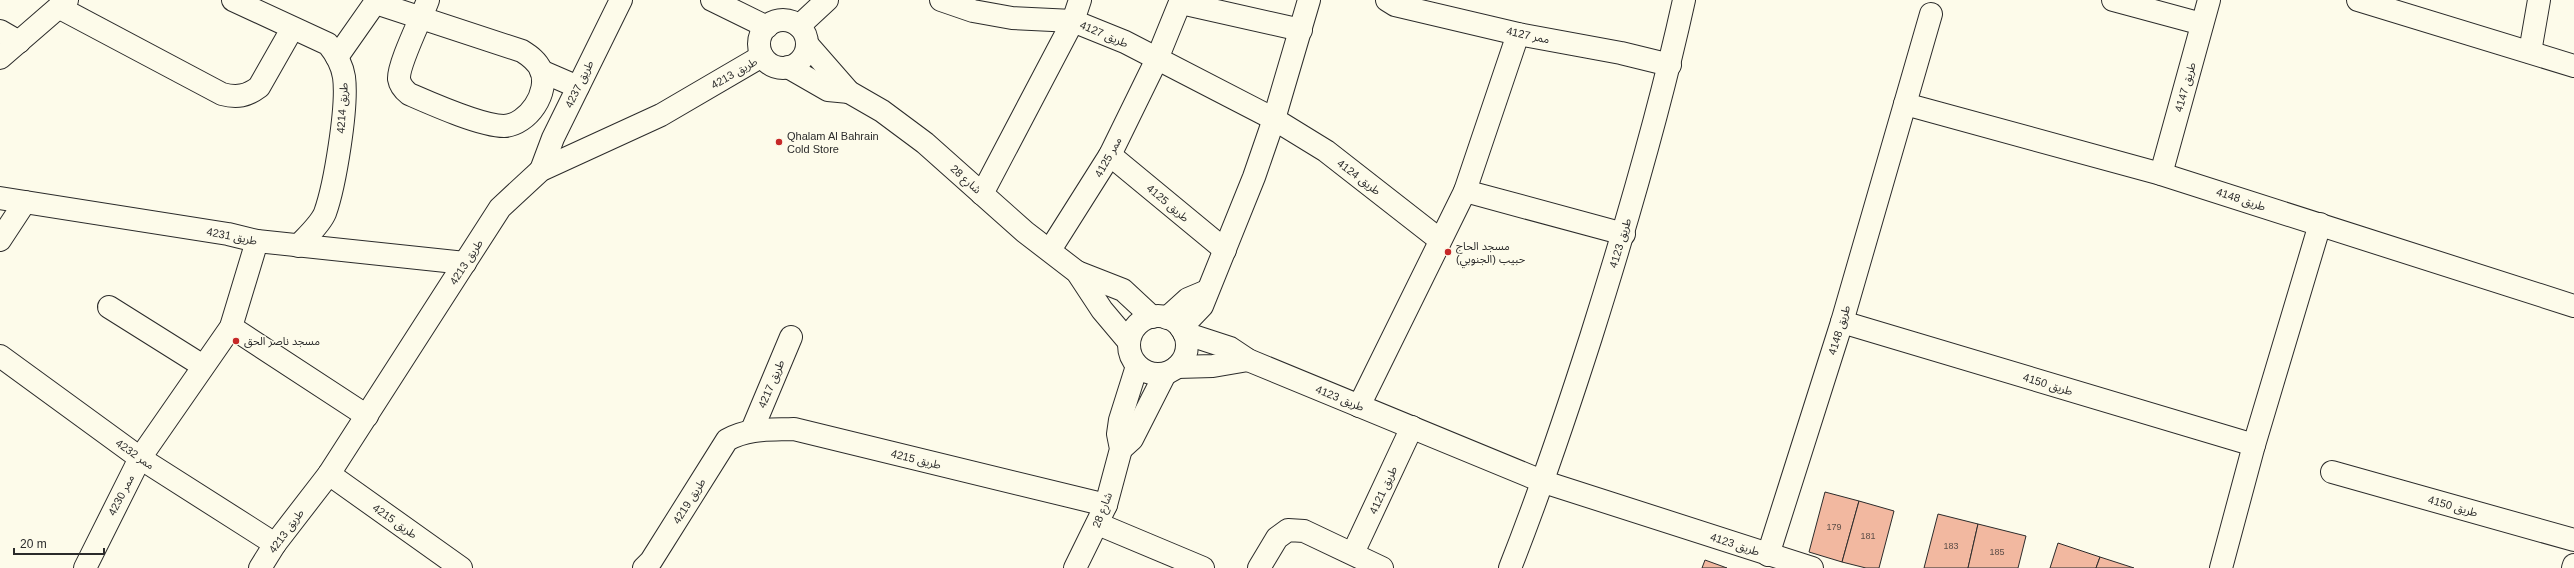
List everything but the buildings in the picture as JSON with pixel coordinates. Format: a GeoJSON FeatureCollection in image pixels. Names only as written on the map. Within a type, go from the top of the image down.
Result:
{"type":"FeatureCollection","features":[{"type":"Feature","properties":{"kind":"street","name":"طريق 4214"},"geometry":{"type":"LineString","coordinates":[[233,0],[292,29],[328,44],[337,57],[344,76],[345,93],[333,182],[324,214],[298,246]]}},
{"type":"Feature","properties":{"kind":"street"},"geometry":{"type":"LineString","coordinates":[[712,0],[766,27]]}},
{"type":"Feature","properties":{"kind":"street"},"geometry":{"type":"LineString","coordinates":[[803,35],[783,20],[766,27],[761,36],[759,46],[762,56],[773,66],[788,67],[796,65],[802,59],[803,35],[827,0]]}},
{"type":"Feature","properties":{"kind":"street","name":"طريق 4127"},"geometry":{"type":"LineString","coordinates":[[940,0],[973,12],[1012,18],[1073,21],[1125,42],[1156,59]]}},
{"type":"Feature","properties":{"kind":"street"},"geometry":{"type":"LineString","coordinates":[[982,194],[1073,21],[1080,0]]}},
{"type":"Feature","properties":{"kind":"street"},"geometry":{"type":"LineString","coordinates":[[1248,360],[1150,374],[1137,366],[1129,353],[1129,342],[1133,331],[1141,322],[1171,324],[1199,311],[1254,177],[1274,119],[1309,0]]}},
{"type":"Feature","properties":{"kind":"street","name":"ممر 4127"},"geometry":{"type":"LineString","coordinates":[[1387,0],[1395,5],[1518,34],[1621,53],[1670,65]]}},
{"type":"Feature","properties":{"kind":"street","name":"طريق 4123"},"geometry":{"type":"LineString","coordinates":[[1510,568],[1544,482],[1624,234],[1670,65],[1684,0]]}},
{"type":"Feature","properties":{"kind":"street"},"geometry":{"type":"LineString","coordinates":[[2113,0],[2202,24]]}},
{"type":"Feature","properties":{"kind":"street","name":"طريق 4147"},"geometry":{"type":"LineString","coordinates":[[2161,174],[2209,0]]}},
{"type":"Feature","properties":{"kind":"street"},"geometry":{"type":"LineString","coordinates":[[2358,0],[2574,66]]}},
{"type":"Feature","properties":{"kind":"street"},"geometry":{"type":"LineString","coordinates":[[2530,52],[2540,0]]}},
{"type":"Feature","properties":{"kind":"street"},"geometry":{"type":"LineString","coordinates":[[1156,59],[1181,1],[1301,30]]}},
{"type":"Feature","properties":{"kind":"street"},"geometry":{"type":"LineString","coordinates":[[337,57],[376,2],[425,10],[522,50],[537,63],[543,82],[534,107],[523,120],[506,126],[487,123],[409,94],[402,87],[400,69],[425,10]]}},
{"type":"Feature","properties":{"kind":"street","name":"طريق 4237"},"geometry":{"type":"LineString","coordinates":[[541,170],[553,138],[578,87],[615,2]]}},
{"type":"Feature","properties":{"kind":"street"},"geometry":{"type":"LineString","coordinates":[[0,58],[64,4],[222,94],[232,97],[251,93],[259,87],[292,29]]}},
{"type":"Feature","properties":{"kind":"street","name":"طريق 4148"},"geometry":{"type":"LineString","coordinates":[[1768,555],[1842,322],[1930,14]]}},
{"type":"Feature","properties":{"kind":"street"},"geometry":{"type":"LineString","coordinates":[[0,31],[19,42]]}},
{"type":"Feature","properties":{"kind":"street"},"geometry":{"type":"LineString","coordinates":[[1359,406],[1465,191],[1518,34]]}},
{"type":"Feature","properties":{"kind":"street","name":"شارع 28"},"geometry":{"type":"LineString","coordinates":[[803,35],[849,92],[882,111],[925,143],[1025,232],[1077,272],[1102,310],[1129,342]]}},
{"type":"Feature","properties":{"kind":"street","name":"طريق 4213"},"geometry":{"type":"LineString","coordinates":[[260,568],[276,544],[329,474],[500,208],[541,170],[661,115],[762,56]]}},
{"type":"Feature","properties":{"kind":"street","name":"طريق 4124"},"geometry":{"type":"LineString","coordinates":[[1156,59],[1274,119],[1326,151],[1440,240]]}},
{"type":"Feature","properties":{"kind":"street","name":"ممر 4125"},"geometry":{"type":"LineString","coordinates":[[1050,250],[1110,156],[1156,59]]}},
{"type":"Feature","properties":{"kind":"street","name":"شارع 28"},"geometry":{"type":"LineString","coordinates":[[788,67],[828,90],[849,92]]}},
{"type":"Feature","properties":{"kind":"street"},"geometry":{"type":"LineString","coordinates":[[541,72],[578,87]]}},
{"type":"Feature","properties":{"kind":"street","name":"طريق 4148"},"geometry":{"type":"LineString","coordinates":[[1905,104],[2161,174],[2574,306]]}},
{"type":"Feature","properties":{"kind":"street","name":"طريق 4125"},"geometry":{"type":"LineString","coordinates":[[1110,156],[1225,250]]}},
{"type":"Feature","properties":{"kind":"street"},"geometry":{"type":"LineString","coordinates":[[1465,191],[1624,234]]}},
{"type":"Feature","properties":{"kind":"street","name":"طريق 4231"},"geometry":{"type":"LineString","coordinates":[[0,198],[228,234],[257,241],[465,263]]}},
{"type":"Feature","properties":{"kind":"street"},"geometry":{"type":"LineString","coordinates":[[0,240],[25,202]]}},
{"type":"Feature","properties":{"kind":"street"},"geometry":{"type":"LineString","coordinates":[[2221,568],[2254,445],[2320,224]]}},
{"type":"Feature","properties":{"kind":"street","name":"ممر 4230"},"geometry":{"type":"LineString","coordinates":[[85,568],[140,458],[231,327],[257,241]]}},
{"type":"Feature","properties":{"kind":"street","name":"شارع 28"},"geometry":{"type":"LineString","coordinates":[[1077,272],[1123,290],[1171,324]]}},
{"type":"Feature","properties":{"kind":"street"},"geometry":{"type":"LineString","coordinates":[[109,307],[203,366]]}},
{"type":"Feature","properties":{"kind":"street","name":"طريق 4150"},"geometry":{"type":"LineString","coordinates":[[1842,322],[2254,445]]}},
{"type":"Feature","properties":{"kind":"street"},"geometry":{"type":"LineString","coordinates":[[1171,324],[1187,345],[1184,357],[1171,370]]}},
{"type":"Feature","properties":{"kind":"street","name":"طريق 4123"},"geometry":{"type":"LineString","coordinates":[[1171,324],[1230,348],[1248,360],[1544,482],[1812,568]]}},
{"type":"Feature","properties":{"kind":"street"},"geometry":{"type":"LineString","coordinates":[[231,327],[367,416]]}},
{"type":"Feature","properties":{"kind":"street","name":"طريق 4217"},"geometry":{"type":"LineString","coordinates":[[752,430],[791,337]]}},
{"type":"Feature","properties":{"kind":"street","name":"ممر 4232"},"geometry":{"type":"LineString","coordinates":[[0,356],[140,458],[276,544]]}},
{"type":"Feature","properties":{"kind":"street","name":"شارع 28"},"geometry":{"type":"LineString","coordinates":[[1075,568],[1098,524],[1106,505],[1121,449],[1118,434],[1120,420],[1137,366]]}},
{"type":"Feature","properties":{"kind":"street","name":"شارع 28"},"geometry":{"type":"LineString","coordinates":[[1121,449],[1132,439],[1171,370]]}},
{"type":"Feature","properties":{"kind":"street","name":"طريق 4121"},"geometry":{"type":"LineString","coordinates":[[1353,553],[1412,427]]}},
{"type":"Feature","properties":{"kind":"street","name":"طريق 4215"},"geometry":{"type":"LineString","coordinates":[[726,440],[738,433],[752,430],[794,429],[1106,505]]}},
{"type":"Feature","properties":{"kind":"street","name":"طريق 4219"},"geometry":{"type":"LineString","coordinates":[[653,566],[726,440]]}},
{"type":"Feature","properties":{"kind":"street","name":"طريق 4150"},"geometry":{"type":"LineString","coordinates":[[2332,472],[2574,540]]}},
{"type":"Feature","properties":{"kind":"street","name":"طريق 4215"},"geometry":{"type":"LineString","coordinates":[[329,474],[461,568]]}},
{"type":"Feature","properties":{"kind":"street"},"geometry":{"type":"LineString","coordinates":[[1098,524],[1203,568]]}},
{"type":"Feature","properties":{"kind":"street"},"geometry":{"type":"LineString","coordinates":[[1259,568],[1277,538],[1288,530],[1304,531],[1382,568]]}},
{"type":"Feature","properties":{"kind":"place","name":"Qhalam Al Bahrain Cold Store"},"geometry":{"type":"Point","coordinates":[779,142]}},
{"type":"Feature","properties":{"kind":"place","name":"مسجد الحاج حبيب (الجنوبي)"},"geometry":{"type":"Point","coordinates":[1448,252]}},
{"type":"Feature","properties":{"kind":"place","name":"مسجد ناصر الحق"},"geometry":{"type":"Point","coordinates":[236,341]}}]}
